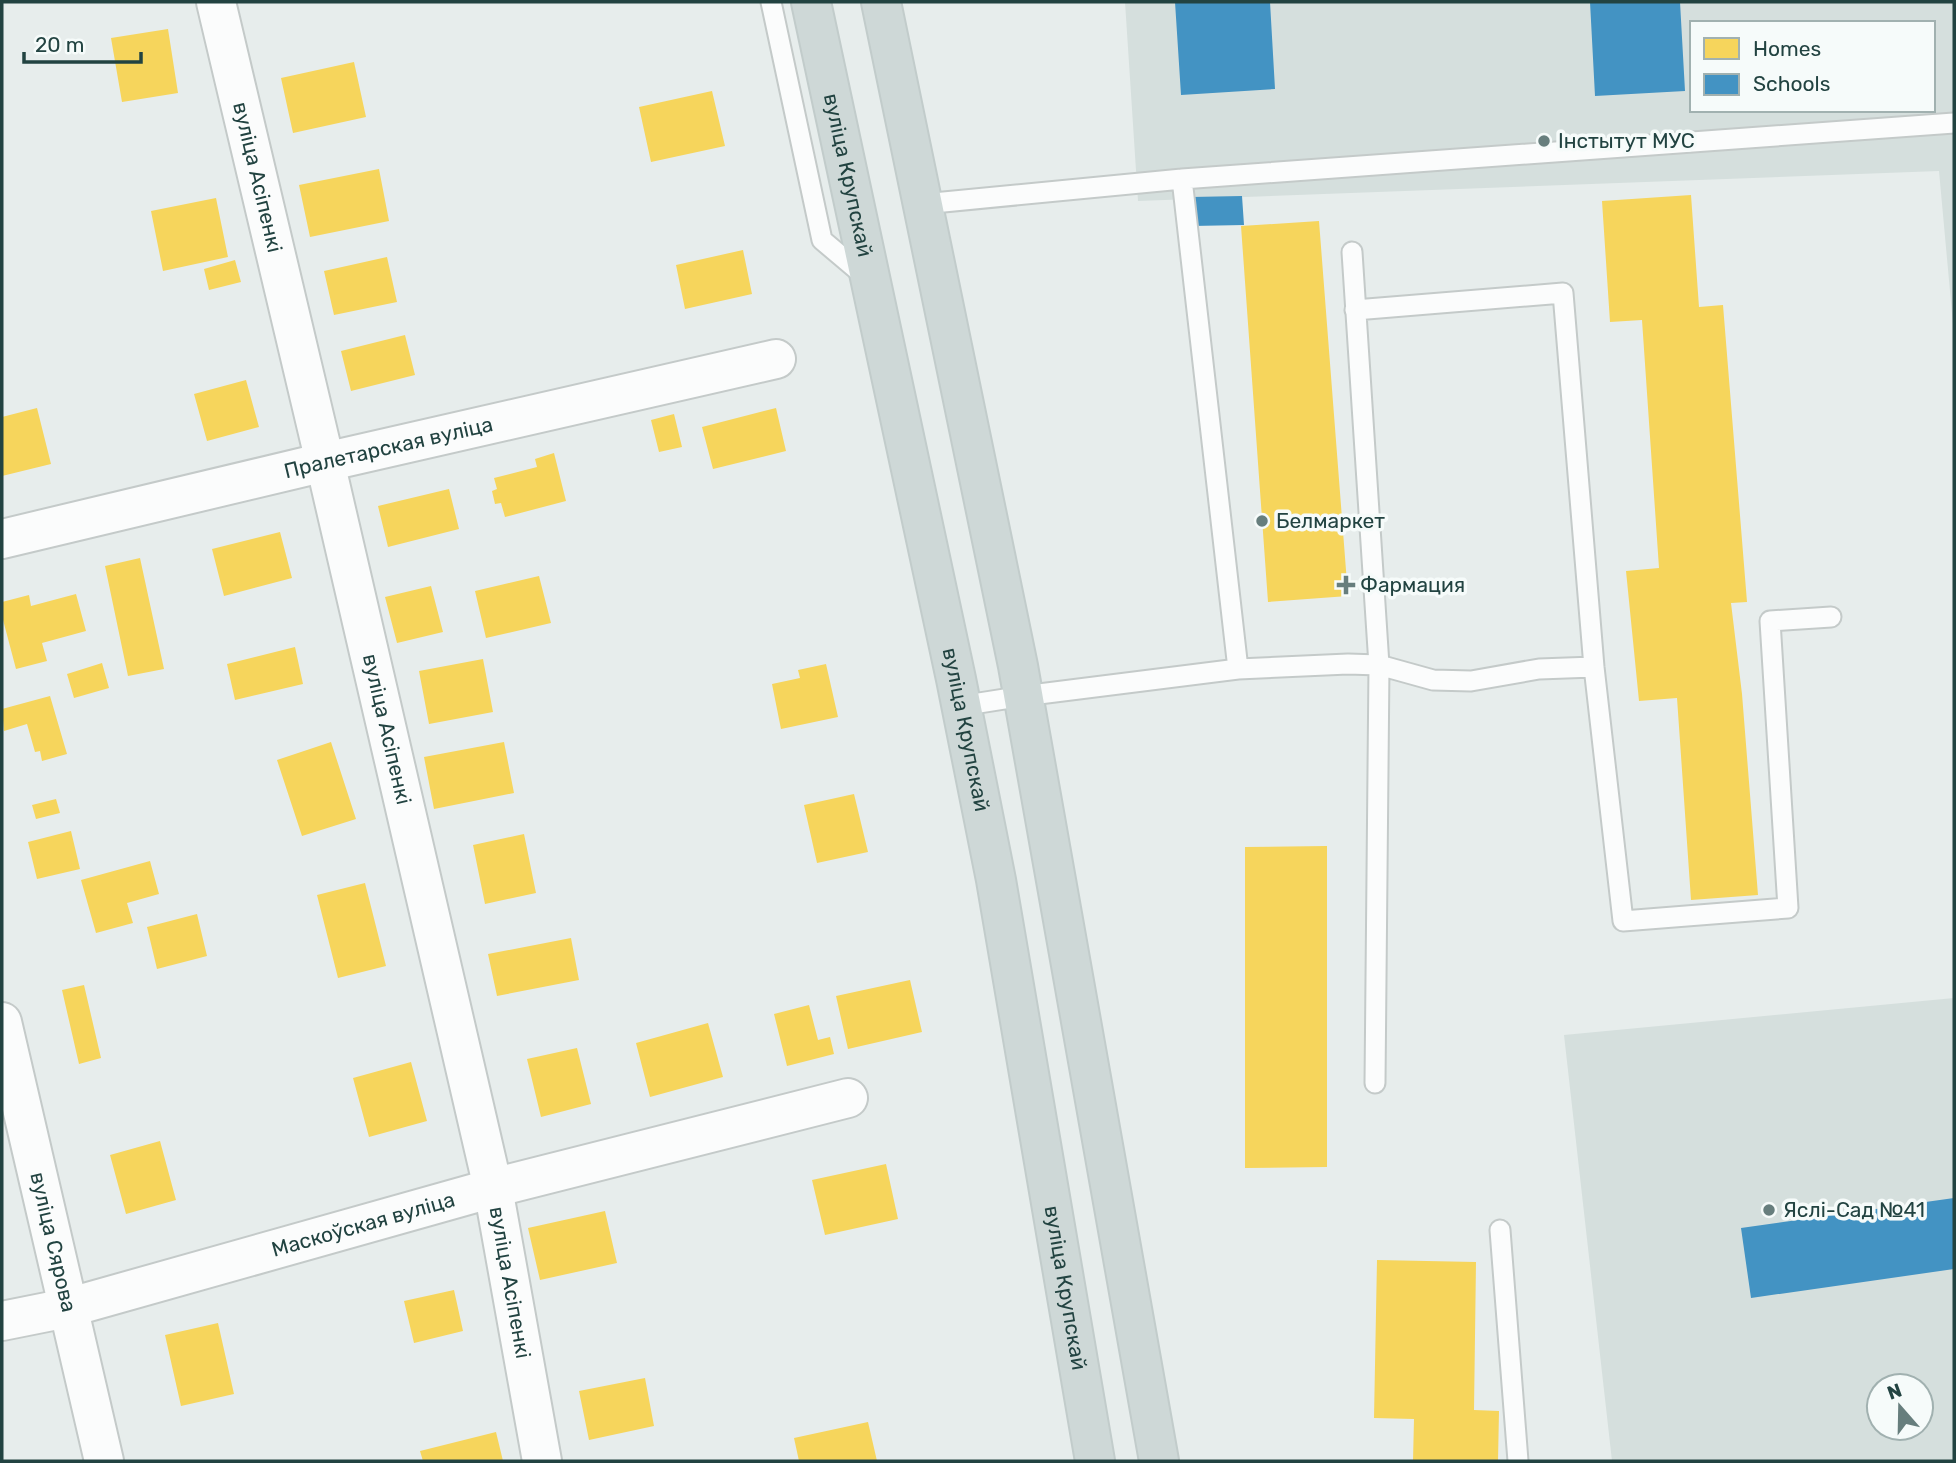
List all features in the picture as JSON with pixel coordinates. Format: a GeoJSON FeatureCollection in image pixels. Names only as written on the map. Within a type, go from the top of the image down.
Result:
{"type":"FeatureCollection","features":[{"type":"Feature","properties":{"kind":"main road","name":"вуліца Крупскай"},"geometry":{"type":"LineString","coordinates":[[811,2],[996,880],[1095,1461]]}},
{"type":"Feature","properties":{"kind":"main road"},"geometry":{"type":"LineString","coordinates":[[881,2],[980,475],[1023,696],[1159,1461]]}},
{"type":"Feature","properties":{"kind":"street","name":"вуліца Асіпенкі"},"geometry":{"type":"LineString","coordinates":[[216,2],[326,462],[493,1188],[542,1461]]}},
{"type":"Feature","properties":{"kind":"street","name":"Пралетарская вуліца"},"geometry":{"type":"LineString","coordinates":[[2,539],[776,359]]}},
{"type":"Feature","properties":{"kind":"street","name":"вуліца Сярова"},"geometry":{"type":"LineString","coordinates":[[2,1022],[104,1461]]}},
{"type":"Feature","properties":{"kind":"street","name":"Маскоўская вуліца"},"geometry":{"type":"LineString","coordinates":[[2,1321],[67,1308],[493,1188],[848,1098]]}},
{"type":"Feature","properties":{"kind":"lane"},"geometry":{"type":"LineString","coordinates":[[771,2],[822,240],[872,282]]}},
{"type":"Feature","properties":{"kind":"lane"},"geometry":{"type":"LineString","coordinates":[[923,204],[1182,179],[1954,123]]}},
{"type":"Feature","properties":{"kind":"lane"},"geometry":{"type":"LineString","coordinates":[[1182,179],[1238,669]]}},
{"type":"Feature","properties":{"kind":"lane"},"geometry":{"type":"LineString","coordinates":[[1352,252],[1379,665],[1375,1083]]}},
{"type":"Feature","properties":{"kind":"lane"},"geometry":{"type":"LineString","coordinates":[[1355,310],[1563,293],[1594,667],[1623,921],[1788,908],[1770,621],[1831,617]]}},
{"type":"Feature","properties":{"kind":"lane"},"geometry":{"type":"LineString","coordinates":[[960,706],[1238,669],[1379,665],[1433,680],[1471,681],[1539,669],[1594,667]]}},
{"type":"Feature","properties":{"kind":"lane"},"geometry":{"type":"LineString","coordinates":[[1500,1230],[1518,1461]]}},
{"type":"Feature","properties":{"kind":"shaded area","name":"Інстытут МУС"},"geometry":{"type":"Polygon","coordinates":[[[1125,2],[1954,2],[1954,335],[1939,171],[1138,201],[1125,2]]]}},
{"type":"Feature","properties":{"kind":"shaded area","name":"Яслі-Сад №41"},"geometry":{"type":"Polygon","coordinates":[[[1954,998],[1954,1461],[1612,1461],[1564,1035],[1954,998]]]}},
{"type":"Feature","properties":{"kind":"building: Homes"},"geometry":{"type":"Polygon","coordinates":[[[168,29],[178,93],[122,102],[111,38],[168,29]]]}},
{"type":"Feature","properties":{"kind":"building: Homes"},"geometry":{"type":"Polygon","coordinates":[[[354,62],[366,117],[293,133],[281,78],[354,62]]]}},
{"type":"Feature","properties":{"kind":"building: Homes"},"geometry":{"type":"Polygon","coordinates":[[[712,91],[725,146],[651,162],[639,107],[712,91]]]}},
{"type":"Feature","properties":{"kind":"building: Homes"},"geometry":{"type":"Polygon","coordinates":[[[379,169],[389,221],[310,237],[299,185],[379,169]]]}},
{"type":"Feature","properties":{"kind":"building: Homes"},"geometry":{"type":"Polygon","coordinates":[[[1691,195],[1699,307],[1723,305],[1747,602],[1731,603],[1742,694],[1758,895],[1691,900],[1677,698],[1639,701],[1626,571],[1659,568],[1642,320],[1610,322],[1602,201],[1691,195]]]}},
{"type":"Feature","properties":{"kind":"building: Homes"},"geometry":{"type":"Polygon","coordinates":[[[216,198],[228,257],[163,271],[151,211],[216,198]]]}},
{"type":"Feature","properties":{"kind":"building: Homes"},"geometry":{"type":"Polygon","coordinates":[[[1319,221],[1348,596],[1268,602],[1241,226],[1319,221]]]}},
{"type":"Feature","properties":{"kind":"building: Homes"},"geometry":{"type":"Polygon","coordinates":[[[743,250],[752,294],[685,309],[676,265],[743,250]]]}},
{"type":"Feature","properties":{"kind":"building: Homes"},"geometry":{"type":"Polygon","coordinates":[[[387,257],[397,302],[334,315],[324,271],[387,257]]]}},
{"type":"Feature","properties":{"kind":"building: Homes"},"geometry":{"type":"Polygon","coordinates":[[[235,260],[241,282],[209,290],[204,269],[235,260]]]}},
{"type":"Feature","properties":{"kind":"building: Homes"},"geometry":{"type":"Polygon","coordinates":[[[405,335],[415,375],[351,391],[341,351],[405,335]]]}},
{"type":"Feature","properties":{"kind":"building: Homes"},"geometry":{"type":"Polygon","coordinates":[[[246,380],[259,427],[207,441],[194,394],[246,380]]]}},
{"type":"Feature","properties":{"kind":"building: Homes"},"geometry":{"type":"Polygon","coordinates":[[[37,408],[51,464],[2,476],[2,417],[37,408]]]}},
{"type":"Feature","properties":{"kind":"building: Homes"},"geometry":{"type":"Polygon","coordinates":[[[776,408],[786,451],[713,469],[702,427],[776,408]]]}},
{"type":"Feature","properties":{"kind":"building: Homes"},"geometry":{"type":"Polygon","coordinates":[[[674,414],[682,447],[659,452],[651,420],[674,414]]]}},
{"type":"Feature","properties":{"kind":"building: Homes"},"geometry":{"type":"Polygon","coordinates":[[[554,453],[566,501],[505,517],[501,503],[495,504],[492,491],[497,489],[494,478],[537,467],[535,459],[554,453]]]}},
{"type":"Feature","properties":{"kind":"building: Homes"},"geometry":{"type":"Polygon","coordinates":[[[449,489],[459,529],[388,547],[378,506],[449,489]]]}},
{"type":"Feature","properties":{"kind":"building: Homes"},"geometry":{"type":"Polygon","coordinates":[[[280,532],[292,578],[224,596],[212,549],[280,532]]]}},
{"type":"Feature","properties":{"kind":"building: Homes"},"geometry":{"type":"Polygon","coordinates":[[[140,558],[164,669],[128,676],[105,566],[140,558]]]}},
{"type":"Feature","properties":{"kind":"building: Homes"},"geometry":{"type":"Polygon","coordinates":[[[539,576],[551,623],[486,638],[475,591],[539,576]]]}},
{"type":"Feature","properties":{"kind":"building: Homes"},"geometry":{"type":"Polygon","coordinates":[[[431,586],[443,632],[397,643],[385,597],[431,586]]]}},
{"type":"Feature","properties":{"kind":"building: Homes"},"geometry":{"type":"Polygon","coordinates":[[[76,594],[86,631],[42,643],[47,661],[16,669],[2,616],[2,602],[29,595],[31,606],[76,594]]]}},
{"type":"Feature","properties":{"kind":"building: Homes"},"geometry":{"type":"Polygon","coordinates":[[[295,647],[303,684],[235,700],[227,664],[295,647]]]}},
{"type":"Feature","properties":{"kind":"building: Homes"},"geometry":{"type":"Polygon","coordinates":[[[483,659],[493,712],[429,724],[419,671],[483,659]]]}},
{"type":"Feature","properties":{"kind":"building: Homes"},"geometry":{"type":"Polygon","coordinates":[[[102,663],[109,688],[74,698],[67,674],[102,663]]]}},
{"type":"Feature","properties":{"kind":"building: Homes"},"geometry":{"type":"Polygon","coordinates":[[[826,664],[838,717],[781,729],[772,684],[800,678],[798,670],[826,664]]]}},
{"type":"Feature","properties":{"kind":"building: Homes"},"geometry":{"type":"Polygon","coordinates":[[[50,696],[67,754],[42,761],[40,751],[35,752],[27,724],[4,731],[2,709],[50,696]]]}},
{"type":"Feature","properties":{"kind":"building: Homes"},"geometry":{"type":"Polygon","coordinates":[[[331,742],[356,819],[302,836],[277,760],[331,742]]]}},
{"type":"Feature","properties":{"kind":"building: Homes"},"geometry":{"type":"Polygon","coordinates":[[[504,742],[514,793],[434,809],[424,757],[504,742]]]}},
{"type":"Feature","properties":{"kind":"building: Homes"},"geometry":{"type":"Polygon","coordinates":[[[854,794],[868,852],[817,863],[804,805],[854,794]]]}},
{"type":"Feature","properties":{"kind":"building: Homes"},"geometry":{"type":"Polygon","coordinates":[[[56,799],[60,813],[36,819],[32,805],[56,799]]]}},
{"type":"Feature","properties":{"kind":"building: Homes"},"geometry":{"type":"Polygon","coordinates":[[[71,831],[80,869],[37,879],[28,842],[71,831]]]}},
{"type":"Feature","properties":{"kind":"building: Homes"},"geometry":{"type":"Polygon","coordinates":[[[524,834],[536,893],[485,904],[473,845],[524,834]]]}},
{"type":"Feature","properties":{"kind":"building: Homes"},"geometry":{"type":"Polygon","coordinates":[[[1327,846],[1327,1167],[1245,1168],[1245,847],[1327,846]]]}},
{"type":"Feature","properties":{"kind":"building: Homes"},"geometry":{"type":"Polygon","coordinates":[[[150,861],[159,894],[127,903],[133,923],[96,933],[81,880],[150,861]]]}},
{"type":"Feature","properties":{"kind":"building: Homes"},"geometry":{"type":"Polygon","coordinates":[[[365,883],[386,966],[338,978],[317,895],[365,883]]]}},
{"type":"Feature","properties":{"kind":"building: Homes"},"geometry":{"type":"Polygon","coordinates":[[[197,914],[207,956],[157,969],[147,927],[197,914]]]}},
{"type":"Feature","properties":{"kind":"building: Homes"},"geometry":{"type":"Polygon","coordinates":[[[571,938],[579,980],[497,996],[488,954],[571,938]]]}},
{"type":"Feature","properties":{"kind":"building: Homes"},"geometry":{"type":"Polygon","coordinates":[[[910,980],[922,1032],[848,1049],[836,996],[910,980]]]}},
{"type":"Feature","properties":{"kind":"building: Homes"},"geometry":{"type":"Polygon","coordinates":[[[84,985],[101,1058],[79,1064],[62,990],[84,985]]]}},
{"type":"Feature","properties":{"kind":"building: Homes"},"geometry":{"type":"Polygon","coordinates":[[[809,1005],[818,1040],[830,1037],[834,1054],[787,1066],[774,1014],[809,1005]]]}},
{"type":"Feature","properties":{"kind":"building: Homes"},"geometry":{"type":"Polygon","coordinates":[[[708,1023],[723,1077],[650,1097],[636,1043],[708,1023]]]}},
{"type":"Feature","properties":{"kind":"building: Homes"},"geometry":{"type":"Polygon","coordinates":[[[577,1048],[591,1104],[541,1117],[527,1059],[577,1048]]]}},
{"type":"Feature","properties":{"kind":"building: Homes"},"geometry":{"type":"Polygon","coordinates":[[[411,1062],[427,1121],[369,1137],[353,1078],[411,1062]]]}},
{"type":"Feature","properties":{"kind":"building: Homes"},"geometry":{"type":"Polygon","coordinates":[[[160,1141],[176,1200],[126,1214],[110,1155],[160,1141]]]}},
{"type":"Feature","properties":{"kind":"building: Homes"},"geometry":{"type":"Polygon","coordinates":[[[886,1164],[898,1219],[825,1235],[812,1180],[886,1164]]]}},
{"type":"Feature","properties":{"kind":"building: Homes"},"geometry":{"type":"Polygon","coordinates":[[[605,1211],[617,1263],[540,1280],[528,1228],[605,1211]]]}},
{"type":"Feature","properties":{"kind":"building: Homes"},"geometry":{"type":"Polygon","coordinates":[[[1377,1260],[1476,1262],[1474,1410],[1499,1411],[1498,1461],[1413,1461],[1414,1419],[1374,1418],[1377,1260]]]}},
{"type":"Feature","properties":{"kind":"building: Homes"},"geometry":{"type":"Polygon","coordinates":[[[454,1290],[463,1331],[414,1343],[404,1301],[454,1290]]]}},
{"type":"Feature","properties":{"kind":"building: Homes"},"geometry":{"type":"Polygon","coordinates":[[[218,1323],[234,1394],[181,1406],[165,1335],[218,1323]]]}},
{"type":"Feature","properties":{"kind":"building: Homes"},"geometry":{"type":"Polygon","coordinates":[[[645,1378],[654,1426],[589,1440],[579,1391],[645,1378]]]}},
{"type":"Feature","properties":{"kind":"building: Homes"},"geometry":{"type":"Polygon","coordinates":[[[868,1422],[877,1461],[799,1461],[794,1438],[868,1422]]]}},
{"type":"Feature","properties":{"kind":"building: Homes"},"geometry":{"type":"Polygon","coordinates":[[[496,1432],[503,1461],[423,1461],[420,1451],[496,1432]]]}},
{"type":"Feature","properties":{"kind":"building: Schools"},"geometry":{"type":"Polygon","coordinates":[[[1175,2],[1270,2],[1275,89],[1181,95],[1175,2]]]}},
{"type":"Feature","properties":{"kind":"building: Schools"},"geometry":{"type":"Polygon","coordinates":[[[1590,2],[1680,2],[1685,91],[1595,96],[1590,2]]]}},
{"type":"Feature","properties":{"kind":"building: Schools"},"geometry":{"type":"Polygon","coordinates":[[[1242,196],[1244,225],[1192,226],[1191,197],[1242,196]]]}},
{"type":"Feature","properties":{"kind":"building: Schools"},"geometry":{"type":"Polygon","coordinates":[[[1954,1198],[1954,1269],[1751,1298],[1741,1228],[1954,1198]]]}},
{"type":"Feature","properties":{"kind":"place","name":"Інстытут МУС"},"geometry":{"type":"Point","coordinates":[1544,141]}},
{"type":"Feature","properties":{"kind":"place","name":"Белмаркет"},"geometry":{"type":"Point","coordinates":[1262,521]}},
{"type":"Feature","properties":{"kind":"place","name":"Фармация"},"geometry":{"type":"Point","coordinates":[1346,585]}},
{"type":"Feature","properties":{"kind":"place","name":"Яслі-Сад №41"},"geometry":{"type":"Point","coordinates":[1769,1210]}}]}
